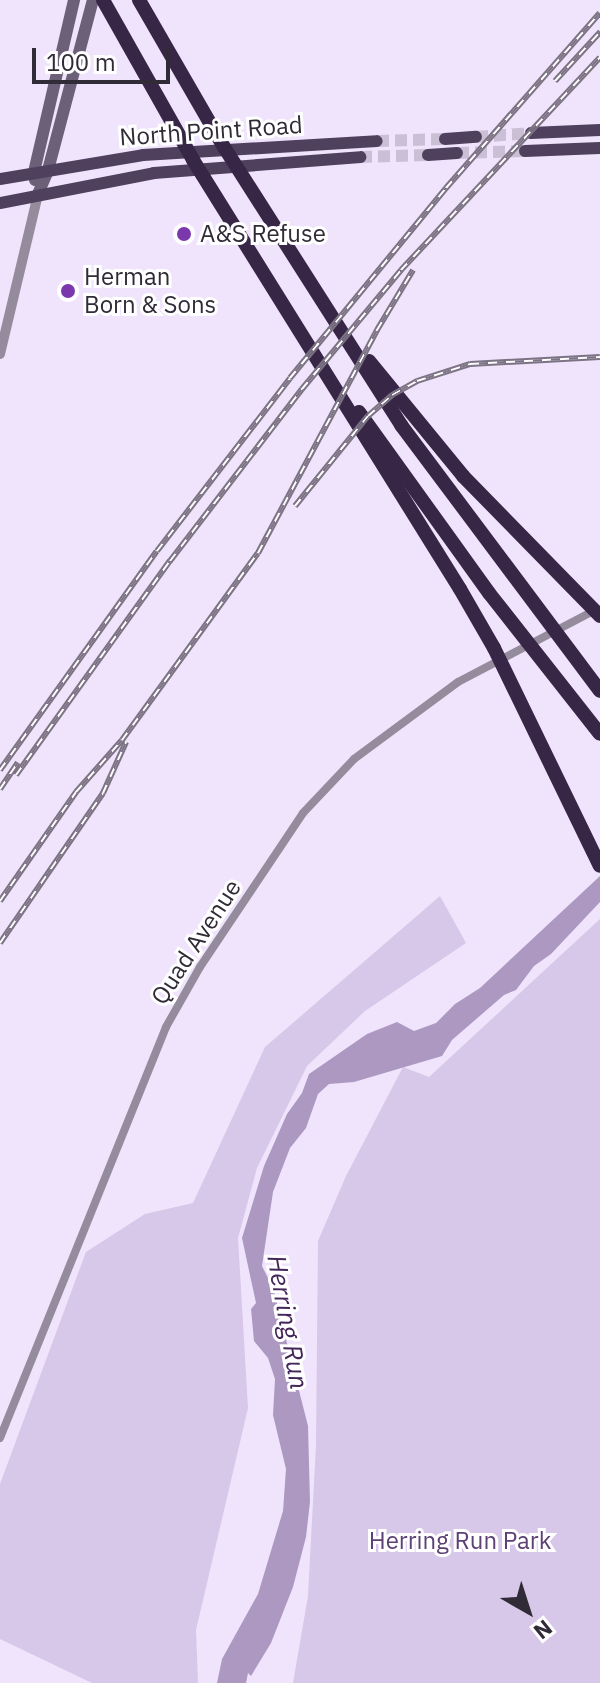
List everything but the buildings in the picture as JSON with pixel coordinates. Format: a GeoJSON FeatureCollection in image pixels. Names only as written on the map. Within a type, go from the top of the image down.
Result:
{"type":"FeatureCollection","features":[{"type":"Feature","properties":{"kind":"highway"},"geometry":{"type":"LineString","coordinates":[[103,0],[238,232],[460,589],[513,686],[600,866]]}},
{"type":"Feature","properties":{"kind":"highway"},"geometry":{"type":"LineString","coordinates":[[139,0],[304,275],[437,476],[600,691]]}},
{"type":"Feature","properties":{"kind":"highway"},"geometry":{"type":"LineString","coordinates":[[238,232],[424,506],[600,734]]}},
{"type":"Feature","properties":{"kind":"highway"},"geometry":{"type":"LineString","coordinates":[[304,275],[412,416],[463,476],[600,616]]}},
{"type":"Feature","properties":{"kind":"main road"},"geometry":{"type":"LineString","coordinates":[[38,194],[34,172],[74,0]]}},
{"type":"Feature","properties":{"kind":"main road"},"geometry":{"type":"LineString","coordinates":[[38,194],[48,170],[93,0]]}},
{"type":"Feature","properties":{"kind":"main road"},"geometry":{"type":"LineString","coordinates":[[531,133],[600,130]]}},
{"type":"Feature","properties":{"kind":"main road"},"geometry":{"type":"LineString","coordinates":[[445,139],[476,137]]}},
{"type":"Feature","properties":{"kind":"main road","name":"North Point Road"},"geometry":{"type":"LineString","coordinates":[[0,179],[184,153],[377,141]]}},
{"type":"Feature","properties":{"kind":"main road"},"geometry":{"type":"LineString","coordinates":[[525,151],[600,148]]}},
{"type":"Feature","properties":{"kind":"main road"},"geometry":{"type":"LineString","coordinates":[[184,153],[186,171]]}},
{"type":"Feature","properties":{"kind":"main road"},"geometry":{"type":"LineString","coordinates":[[428,155],[457,153]]}},
{"type":"Feature","properties":{"kind":"main road","name":"North Point Road"},"geometry":{"type":"LineString","coordinates":[[0,203],[38,194],[186,171],[360,157]]}},
{"type":"Feature","properties":{"kind":"street"},"geometry":{"type":"LineString","coordinates":[[0,354],[38,194]]}},
{"type":"Feature","properties":{"kind":"street","name":"Quad Avenue"},"geometry":{"type":"LineString","coordinates":[[0,1438],[166,1027],[200,967],[303,813],[354,759],[458,682],[568,621],[600,608]]}},
{"type":"Feature","properties":{"kind":"green space"},"geometry":{"type":"Polygon","coordinates":[[[440,896],[466,943],[365,1011],[307,1066],[257,1168],[238,1238],[248,1408],[196,1630],[198,1683],[92,1683],[0,1639],[0,1484],[86,1252],[145,1214],[193,1203],[265,1047],[440,896]]]}},
{"type":"Feature","properties":{"kind":"green space","name":"Herring Run Park"},"geometry":{"type":"Polygon","coordinates":[[[600,919],[600,1683],[293,1683],[308,1596],[316,1445],[318,1241],[346,1176],[403,1067],[429,1077],[600,919]]]}},
{"type":"Feature","properties":{"kind":"shaded area","name":"Herring Run"},"geometry":{"type":"Polygon","coordinates":[[[600,876],[600,902],[551,954],[534,966],[516,990],[504,995],[452,1040],[442,1056],[354,1082],[329,1084],[318,1094],[306,1128],[290,1148],[273,1192],[262,1266],[273,1288],[308,1426],[310,1502],[306,1537],[293,1587],[271,1643],[251,1676],[248,1673],[246,1683],[217,1683],[222,1659],[258,1594],[283,1511],[286,1469],[273,1415],[275,1379],[268,1358],[254,1341],[251,1309],[256,1303],[242,1238],[264,1166],[287,1114],[302,1093],[309,1074],[367,1034],[397,1022],[414,1031],[436,1023],[455,1004],[480,988],[600,876]]]}},
{"type":"Feature","properties":{"kind":"tunnel"},"geometry":{"type":"LineString","coordinates":[[476,137],[531,133]]}},
{"type":"Feature","properties":{"kind":"tunnel"},"geometry":{"type":"LineString","coordinates":[[377,141],[445,139]]}},
{"type":"Feature","properties":{"kind":"tunnel"},"geometry":{"type":"LineString","coordinates":[[457,153],[525,151]]}},
{"type":"Feature","properties":{"kind":"tunnel"},"geometry":{"type":"LineString","coordinates":[[360,157],[428,155]]}},
{"type":"Feature","properties":{"kind":"railway"},"geometry":{"type":"LineString","coordinates":[[0,770],[157,551],[290,378],[446,188],[600,13]]}},
{"type":"Feature","properties":{"kind":"railway"},"geometry":{"type":"LineString","coordinates":[[555,81],[600,32]]}},
{"type":"Feature","properties":{"kind":"railway"},"geometry":{"type":"LineString","coordinates":[[16,775],[170,561],[302,389],[401,270],[600,57]]}},
{"type":"Feature","properties":{"kind":"railway"},"geometry":{"type":"LineString","coordinates":[[0,901],[76,792],[122,740],[258,553],[377,330],[413,270]]}},
{"type":"Feature","properties":{"kind":"railway"},"geometry":{"type":"LineString","coordinates":[[295,506],[368,416],[392,395],[417,381],[470,364],[600,357]]}},
{"type":"Feature","properties":{"kind":"railway"},"geometry":{"type":"LineString","coordinates":[[0,943],[103,793],[126,742]]}},
{"type":"Feature","properties":{"kind":"railway"},"geometry":{"type":"LineString","coordinates":[[0,789],[18,762]]}},
{"type":"Feature","properties":{"kind":"place","name":"A&S Refuse"},"geometry":{"type":"Point","coordinates":[184,234]}},
{"type":"Feature","properties":{"kind":"place","name":"Herman Born & Sons"},"geometry":{"type":"Point","coordinates":[68,291]}}]}
